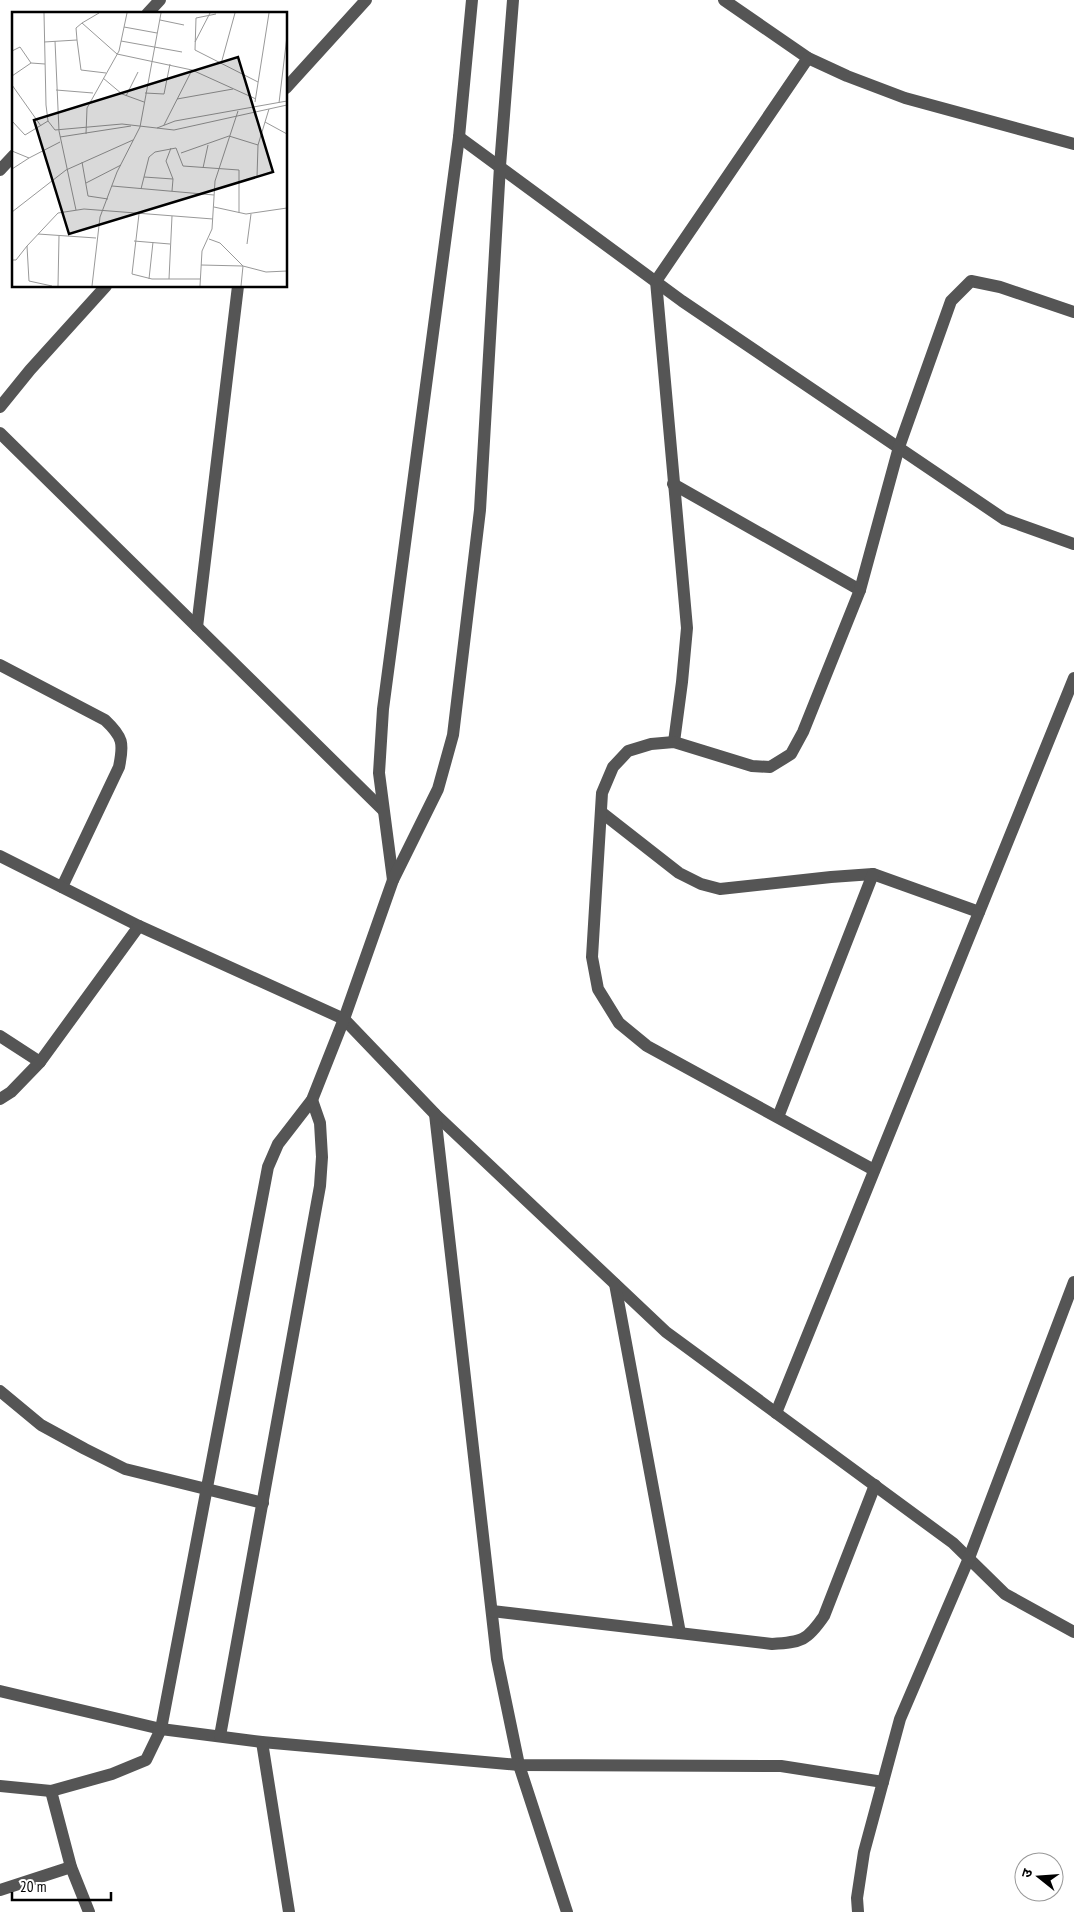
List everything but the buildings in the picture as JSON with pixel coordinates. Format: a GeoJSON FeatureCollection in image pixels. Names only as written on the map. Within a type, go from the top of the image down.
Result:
{"type":"FeatureCollection","features":[{"type":"Feature","properties":{"kind":"street"},"geometry":{"type":"LineString","coordinates":[[149,12],[160,0]]}},
{"type":"Feature","properties":{"kind":"street"},"geometry":{"type":"LineString","coordinates":[[288,86],[366,0]]}},
{"type":"Feature","properties":{"kind":"street"},"geometry":{"type":"LineString","coordinates":[[393,880],[379,773],[383,709],[459,136],[472,0]]}},
{"type":"Feature","properties":{"kind":"street"},"geometry":{"type":"LineString","coordinates":[[0,1786],[52,1791],[112,1774],[146,1760],[161,1728],[268,1167],[278,1144],[312,1100],[344,1018],[393,880],[438,789],[453,735],[480,510],[500,166],[513,0]]}},
{"type":"Feature","properties":{"kind":"street"},"geometry":{"type":"LineString","coordinates":[[724,0],[808,58],[847,76],[905,98],[1074,144]]}},
{"type":"Feature","properties":{"kind":"street"},"geometry":{"type":"LineString","coordinates":[[674,742],[687,628],[656,281],[808,58]]}},
{"type":"Feature","properties":{"kind":"street"},"geometry":{"type":"LineString","coordinates":[[459,136],[690,306],[1004,519],[1074,544]]}},
{"type":"Feature","properties":{"kind":"street"},"geometry":{"type":"LineString","coordinates":[[0,170],[8,156]]}},
{"type":"Feature","properties":{"kind":"street"},"geometry":{"type":"LineString","coordinates":[[874,1170],[647,1046],[619,1023],[598,989],[592,957],[602,793],[613,767],[628,751],[651,744],[674,742],[752,766],[770,767],[791,754],[803,732],[860,590],[899,447],[951,301],[971,282],[1000,287],[1074,312]]}},
{"type":"Feature","properties":{"kind":"street"},"geometry":{"type":"LineString","coordinates":[[0,407],[30,370],[104,288]]}},
{"type":"Feature","properties":{"kind":"street"},"geometry":{"type":"LineString","coordinates":[[197,626],[238,288]]}},
{"type":"Feature","properties":{"kind":"street"},"geometry":{"type":"LineString","coordinates":[[0,433],[384,810]]}},
{"type":"Feature","properties":{"kind":"street"},"geometry":{"type":"LineString","coordinates":[[674,484],[860,590]]}},
{"type":"Feature","properties":{"kind":"street"},"geometry":{"type":"LineString","coordinates":[[0,665],[105,720],[118,732],[122,750],[119,767],[62,887]]}},
{"type":"Feature","properties":{"kind":"street"},"geometry":{"type":"LineString","coordinates":[[776,1412],[1074,678]]}},
{"type":"Feature","properties":{"kind":"street"},"geometry":{"type":"LineString","coordinates":[[601,812],[679,873],[701,884],[720,889],[872,874],[978,912]]}},
{"type":"Feature","properties":{"kind":"street"},"geometry":{"type":"LineString","coordinates":[[0,856],[139,926],[344,1018],[435,1114],[666,1332],[953,1543],[1006,1594],[1074,1632]]}},
{"type":"Feature","properties":{"kind":"street"},"geometry":{"type":"LineString","coordinates":[[778,1118],[872,874]]}},
{"type":"Feature","properties":{"kind":"street"},"geometry":{"type":"LineString","coordinates":[[0,1099],[12,1092],[40,1062],[139,926]]}},
{"type":"Feature","properties":{"kind":"street"},"geometry":{"type":"LineString","coordinates":[[0,1036],[40,1062]]}},
{"type":"Feature","properties":{"kind":"street"},"geometry":{"type":"LineString","coordinates":[[220,1736],[320,1186],[322,1157],[320,1123],[312,1100]]}},
{"type":"Feature","properties":{"kind":"street"},"geometry":{"type":"LineString","coordinates":[[435,1114],[497,1659],[520,1765],[567,1912]]}},
{"type":"Feature","properties":{"kind":"street"},"geometry":{"type":"LineString","coordinates":[[858,1912],[857,1898],[864,1852],[900,1719],[969,1558],[1074,1282]]}},
{"type":"Feature","properties":{"kind":"street"},"geometry":{"type":"LineString","coordinates":[[615,1284],[680,1633]]}},
{"type":"Feature","properties":{"kind":"street"},"geometry":{"type":"LineString","coordinates":[[0,1391],[41,1425],[125,1469],[263,1503]]}},
{"type":"Feature","properties":{"kind":"street"},"geometry":{"type":"LineString","coordinates":[[492,1611],[772,1644],[794,1642],[812,1634],[824,1616],[875,1485]]}},
{"type":"Feature","properties":{"kind":"street"},"geometry":{"type":"LineString","coordinates":[[0,1691],[161,1728],[262,1742],[520,1765],[782,1766],[884,1782]]}},
{"type":"Feature","properties":{"kind":"street"},"geometry":{"type":"LineString","coordinates":[[262,1742],[290,1912]]}},
{"type":"Feature","properties":{"kind":"street"},"geometry":{"type":"LineString","coordinates":[[52,1791],[71,1867],[89,1912]]}},
{"type":"Feature","properties":{"kind":"street"},"geometry":{"type":"LineString","coordinates":[[0,1890],[71,1867]]}}]}
